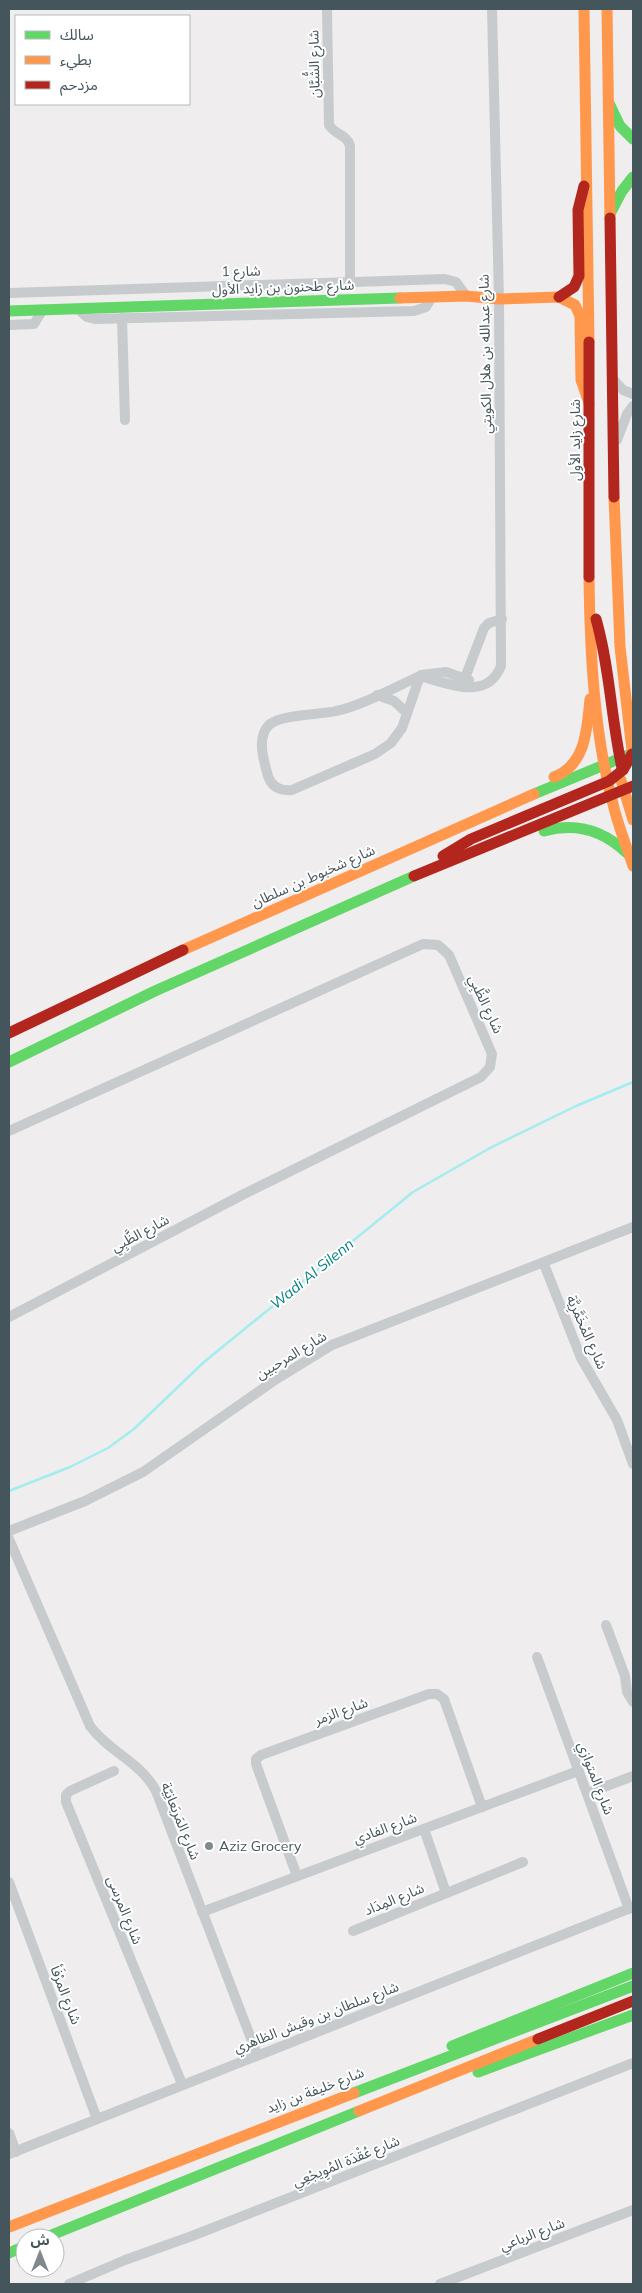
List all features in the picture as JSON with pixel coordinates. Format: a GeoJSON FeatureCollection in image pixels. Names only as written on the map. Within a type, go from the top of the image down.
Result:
{"type":"FeatureCollection","features":[{"type":"Feature","properties":{"kind":"main road"},"geometry":{"type":"LineString","coordinates":[[9,1062],[155,991],[424,871],[612,795],[624,776],[633,755],[620,647],[613,455],[607,9]]}},
{"type":"Feature","properties":{"kind":"main road","name":"شارع زايد الأول"},"geometry":{"type":"LineString","coordinates":[[584,10],[591,608],[601,746],[606,766]]}},
{"type":"Feature","properties":{"kind":"main road"},"geometry":{"type":"LineString","coordinates":[[608,102],[620,126],[633,139]]}},
{"type":"Feature","properties":{"kind":"main road"},"geometry":{"type":"LineString","coordinates":[[610,215],[617,198],[633,177]]}},
{"type":"Feature","properties":{"kind":"main road"},"geometry":{"type":"LineString","coordinates":[[587,180],[578,210],[579,276],[574,287],[559,297],[575,305],[580,316],[581,380],[590,406]]}},
{"type":"Feature","properties":{"kind":"main road","name":"شارع طحنون بن زايد الأول"},"geometry":{"type":"LineString","coordinates":[[9,311],[466,296],[499,299],[559,297]]}},
{"type":"Feature","properties":{"kind":"main road"},"geometry":{"type":"LineString","coordinates":[[591,608],[602,635],[624,776],[633,820]]}},
{"type":"Feature","properties":{"kind":"main road"},"geometry":{"type":"LineString","coordinates":[[509,805],[524,792],[566,772],[573,764],[580,750],[587,724],[594,670]]}},
{"type":"Feature","properties":{"kind":"main road"},"geometry":{"type":"LineString","coordinates":[[624,688],[633,708]]}},
{"type":"Feature","properties":{"kind":"main road","name":"شارع شخبوط بن سلطان"},"geometry":{"type":"LineString","coordinates":[[9,1034],[172,955],[509,805],[606,766],[624,776]]}},
{"type":"Feature","properties":{"kind":"main road"},"geometry":{"type":"LineString","coordinates":[[424,871],[449,852],[471,839],[624,776]]}},
{"type":"Feature","properties":{"kind":"main road"},"geometry":{"type":"LineString","coordinates":[[612,795],[633,866]]}},
{"type":"Feature","properties":{"kind":"main road"},"geometry":{"type":"LineString","coordinates":[[424,871],[464,862],[565,825],[602,833],[628,853]]}},
{"type":"Feature","properties":{"kind":"main road"},"geometry":{"type":"LineString","coordinates":[[376,2083],[426,2057],[633,1973]]}},
{"type":"Feature","properties":{"kind":"main road","name":"شارع خليفة بن زايد"},"geometry":{"type":"LineString","coordinates":[[9,2227],[376,2083],[441,2061],[633,1986]]}},
{"type":"Feature","properties":{"kind":"main road"},"geometry":{"type":"LineString","coordinates":[[65,2230],[633,2001]]}},
{"type":"Feature","properties":{"kind":"main road"},"geometry":{"type":"LineString","coordinates":[[384,2102],[430,2090],[633,2015]]}},
{"type":"Feature","properties":{"kind":"street","name":"شارع الشُّبَّان"},"geometry":{"type":"LineString","coordinates":[[327,9],[328,118],[333,131],[344,136],[350,146],[350,282]]}},
{"type":"Feature","properties":{"kind":"street","name":"شارع عبدالله بن هلال الكويتي"},"geometry":{"type":"LineString","coordinates":[[478,687],[493,680],[501,666],[502,619],[499,299],[492,9]]}},
{"type":"Feature","properties":{"kind":"street","name":"شارع 1"},"geometry":{"type":"LineString","coordinates":[[9,293],[449,279],[458,284],[466,296]]}},
{"type":"Feature","properties":{"kind":"street"},"geometry":{"type":"LineString","coordinates":[[78,309],[91,319],[414,311],[426,307],[432,297]]}},
{"type":"Feature","properties":{"kind":"street"},"geometry":{"type":"LineString","coordinates":[[9,326],[34,324],[42,310]]}},
{"type":"Feature","properties":{"kind":"street"},"geometry":{"type":"LineString","coordinates":[[122,318],[125,420]]}},
{"type":"Feature","properties":{"kind":"street"},"geometry":{"type":"LineString","coordinates":[[612,378],[623,390],[633,394]]}},
{"type":"Feature","properties":{"kind":"street"},"geometry":{"type":"LineString","coordinates":[[613,455],[621,428],[633,406]]}},
{"type":"Feature","properties":{"kind":"street"},"geometry":{"type":"LineString","coordinates":[[465,678],[484,628],[489,623],[502,619]]}},
{"type":"Feature","properties":{"kind":"street"},"geometry":{"type":"LineString","coordinates":[[420,676],[397,736],[375,754],[292,790],[276,788],[270,782],[262,746],[264,732],[269,726],[282,719],[338,711],[420,676],[446,672],[465,678],[478,687]]}},
{"type":"Feature","properties":{"kind":"street"},"geometry":{"type":"LineString","coordinates":[[420,676],[460,686],[478,687]]}},
{"type":"Feature","properties":{"kind":"street"},"geometry":{"type":"LineString","coordinates":[[377,694],[394,701],[407,714]]}},
{"type":"Feature","properties":{"kind":"street","name":"شارع الظَّبِي"},"geometry":{"type":"LineString","coordinates":[[9,1132],[423,944],[438,945],[449,955],[492,1054],[490,1067],[481,1077],[244,1194],[9,1317]]}},
{"type":"Feature","properties":{"kind":"street","name":"شارع المرحبين"},"geometry":{"type":"LineString","coordinates":[[9,1531],[86,1501],[143,1472],[318,1352],[375,1327],[544,1264],[633,1228]]}},
{"type":"Feature","properties":{"kind":"street","name":"شارع المْخَمَّرِيَّة"},"geometry":{"type":"LineString","coordinates":[[544,1264],[580,1358],[617,1420],[633,1464]]}},
{"type":"Feature","properties":{"kind":"street","name":"شارع المَربَعانِيّة"},"geometry":{"type":"LineString","coordinates":[[9,1539],[90,1726],[108,1746],[142,1770],[152,1784],[257,2054]]}},
{"type":"Feature","properties":{"kind":"street"},"geometry":{"type":"LineString","coordinates":[[606,1625],[625,1676],[633,1688]]}},
{"type":"Feature","properties":{"kind":"street","name":"شارع المتوازي"},"geometry":{"type":"LineString","coordinates":[[537,1657],[578,1771],[631,1908]]}},
{"type":"Feature","properties":{"kind":"street"},"geometry":{"type":"LineString","coordinates":[[625,1676],[627,1692],[633,1702]]}},
{"type":"Feature","properties":{"kind":"street","name":"شارع الزمر"},"geometry":{"type":"LineString","coordinates":[[297,1876],[256,1764],[256,1759],[261,1755],[429,1694],[437,1694],[444,1699],[482,1807]]}},
{"type":"Feature","properties":{"kind":"street","name":"شارع المرسى"},"geometry":{"type":"LineString","coordinates":[[114,1771],[70,1790],[66,1795],[66,1802],[182,2084]]}},
{"type":"Feature","properties":{"kind":"street","name":"شارع الفادي"},"geometry":{"type":"LineString","coordinates":[[202,1912],[578,1771]]}},
{"type":"Feature","properties":{"kind":"street"},"geometry":{"type":"LineString","coordinates":[[588,1793],[633,1776]]}},
{"type":"Feature","properties":{"kind":"street","name":"شارع المِدَاد"},"geometry":{"type":"LineString","coordinates":[[424,1829],[446,1893]]}},
{"type":"Feature","properties":{"kind":"street","name":"شارع المِدَاد"},"geometry":{"type":"LineString","coordinates":[[353,1931],[523,1862]]}},
{"type":"Feature","properties":{"kind":"street","name":"شارع المرْفَأ"},"geometry":{"type":"LineString","coordinates":[[9,1882],[97,2118]]}},
{"type":"Feature","properties":{"kind":"street","name":"شارع سلطان بن وقيش الظاهري"},"geometry":{"type":"LineString","coordinates":[[12,2153],[257,2054],[631,1908]]}},
{"type":"Feature","properties":{"kind":"street","name":"شارع عُقْدَة المُوِيجْعِي"},"geometry":{"type":"LineString","coordinates":[[70,2284],[125,2260],[192,2236],[633,2063]]}},
{"type":"Feature","properties":{"kind":"street"},"geometry":{"type":"LineString","coordinates":[[9,2133],[12,2153]]}},
{"type":"Feature","properties":{"kind":"street","name":"شارع الرباعي"},"geometry":{"type":"LineString","coordinates":[[440,2284],[452,2282],[633,2210]]}},
{"type":"Feature","properties":{"kind":"waterway","name":"Wadi Al Silenn"},"geometry":{"type":"LineString","coordinates":[[9,1491],[70,1467],[108,1448],[134,1429],[204,1362],[413,1192],[490,1148],[576,1106],[633,1082]]}},
{"type":"Feature","properties":{"kind":"traffic: fast"},"geometry":{"type":"LineString","coordinates":[[609,103],[620,126],[633,139]]}},
{"type":"Feature","properties":{"kind":"traffic: fast"},"geometry":{"type":"LineString","coordinates":[[610,214],[622,191],[633,177]]}},
{"type":"Feature","properties":{"kind":"traffic: fast"},"geometry":{"type":"LineString","coordinates":[[9,311],[400,298]]}},
{"type":"Feature","properties":{"kind":"traffic: fast"},"geometry":{"type":"LineString","coordinates":[[534,794],[633,753]]}},
{"type":"Feature","properties":{"kind":"traffic: fast"},"geometry":{"type":"LineString","coordinates":[[544,831],[567,827],[588,830],[608,839],[627,853]]}},
{"type":"Feature","properties":{"kind":"traffic: fast"},"geometry":{"type":"LineString","coordinates":[[9,1062],[155,991],[414,876]]}},
{"type":"Feature","properties":{"kind":"traffic: fast"},"geometry":{"type":"LineString","coordinates":[[452,2046],[633,1973]]}},
{"type":"Feature","properties":{"kind":"traffic: fast"},"geometry":{"type":"LineString","coordinates":[[354,2093],[633,1986]]}},
{"type":"Feature","properties":{"kind":"traffic: fast"},"geometry":{"type":"LineString","coordinates":[[478,2072],[633,2015]]}},
{"type":"Feature","properties":{"kind":"traffic: fast"},"geometry":{"type":"LineString","coordinates":[[65,2230],[359,2111]]}},
{"type":"Feature","properties":{"kind":"traffic: fast"},"geometry":{"type":"LineString","coordinates":[[9,2253],[15,2250]]}},
{"type":"Feature","properties":{"kind":"traffic: slow"},"geometry":{"type":"LineString","coordinates":[[584,9],[589,342]]}},
{"type":"Feature","properties":{"kind":"traffic: slow"},"geometry":{"type":"LineString","coordinates":[[607,9],[610,218]]}},
{"type":"Feature","properties":{"kind":"traffic: slow"},"geometry":{"type":"LineString","coordinates":[[400,298],[466,296],[499,299],[559,297],[575,305],[580,316],[581,380],[589,403]]}},
{"type":"Feature","properties":{"kind":"traffic: slow"},"geometry":{"type":"LineString","coordinates":[[614,497],[620,647],[633,759]]}},
{"type":"Feature","properties":{"kind":"traffic: slow"},"geometry":{"type":"LineString","coordinates":[[589,577],[594,695],[602,754],[615,812],[633,866]]}},
{"type":"Feature","properties":{"kind":"traffic: slow"},"geometry":{"type":"LineString","coordinates":[[554,777],[573,764],[579,755],[586,734],[590,699]]}},
{"type":"Feature","properties":{"kind":"traffic: slow"},"geometry":{"type":"LineString","coordinates":[[621,780],[633,820]]}},
{"type":"Feature","properties":{"kind":"traffic: slow"},"geometry":{"type":"LineString","coordinates":[[183,950],[534,794]]}},
{"type":"Feature","properties":{"kind":"traffic: slow"},"geometry":{"type":"LineString","coordinates":[[359,2111],[538,2039]]}},
{"type":"Feature","properties":{"kind":"traffic: slow"},"geometry":{"type":"LineString","coordinates":[[9,2227],[354,2093]]}},
{"type":"Feature","properties":{"kind":"traffic: jam"},"geometry":{"type":"LineString","coordinates":[[559,297],[574,287],[579,276],[578,210],[584,186]]}},
{"type":"Feature","properties":{"kind":"traffic: jam"},"geometry":{"type":"LineString","coordinates":[[610,218],[614,497]]}},
{"type":"Feature","properties":{"kind":"traffic: jam"},"geometry":{"type":"LineString","coordinates":[[589,342],[589,577]]}},
{"type":"Feature","properties":{"kind":"traffic: jam"},"geometry":{"type":"LineString","coordinates":[[596,619],[601,637],[622,768]]}},
{"type":"Feature","properties":{"kind":"traffic: jam"},"geometry":{"type":"LineString","coordinates":[[443,856],[471,839],[609,781],[623,770],[632,754]]}},
{"type":"Feature","properties":{"kind":"traffic: jam"},"geometry":{"type":"LineString","coordinates":[[414,876],[633,786]]}},
{"type":"Feature","properties":{"kind":"traffic: jam"},"geometry":{"type":"LineString","coordinates":[[9,1033],[183,950]]}},
{"type":"Feature","properties":{"kind":"traffic: jam"},"geometry":{"type":"LineString","coordinates":[[538,2039],[633,2001]]}},
{"type":"Feature","properties":{"kind":"place","name":"Aziz Grocery"},"geometry":{"type":"Point","coordinates":[209,1846]}}]}
